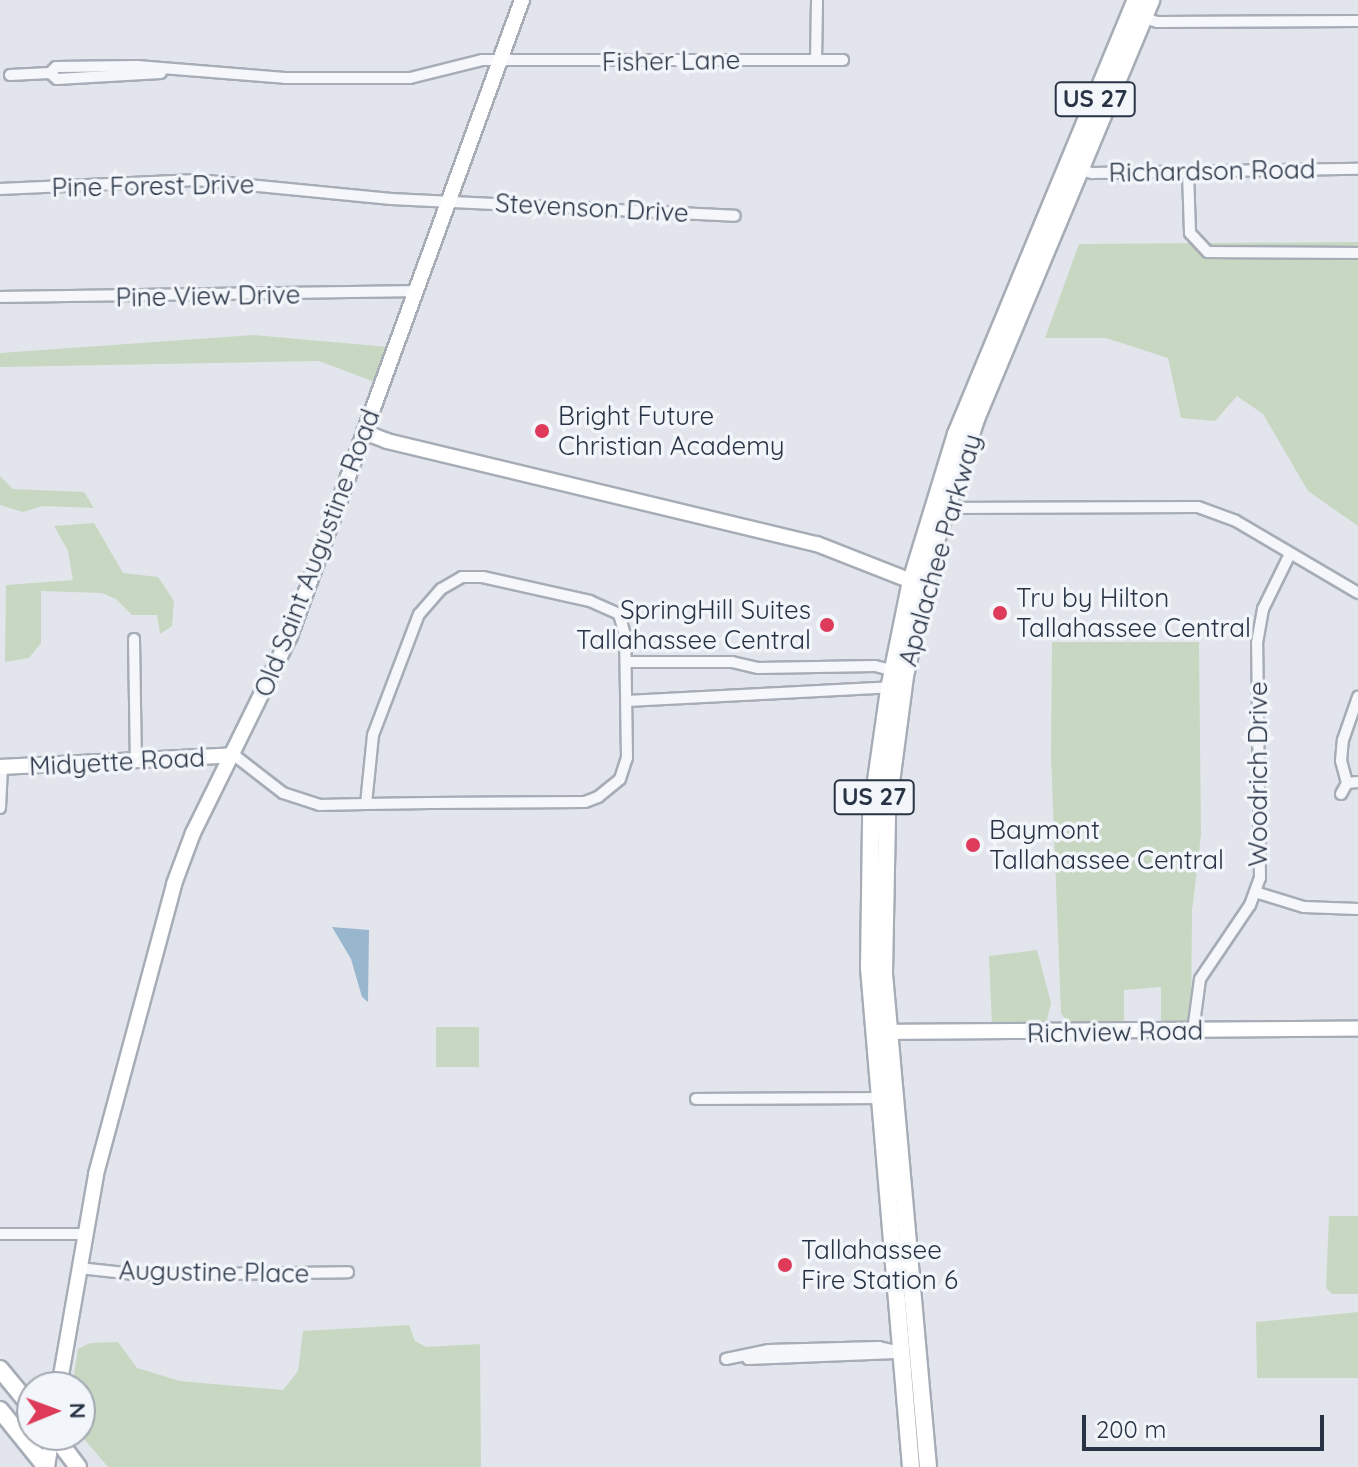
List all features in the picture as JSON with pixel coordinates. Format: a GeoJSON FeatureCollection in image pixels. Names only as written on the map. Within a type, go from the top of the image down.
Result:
{"type":"FeatureCollection","features":[{"type":"Feature","properties":{"kind":"main road"},"geometry":{"type":"LineString","coordinates":[[1137,0],[1144,18]]}},
{"type":"Feature","properties":{"kind":"main road","name":"Apalachee Parkway"},"geometry":{"type":"LineString","coordinates":[[928,1467],[891,1230],[880,1098],[884,868],[898,673],[911,581],[1137,0]]}},
{"type":"Feature","properties":{"kind":"main road","name":"Apalachee Parkway"},"geometry":{"type":"LineString","coordinates":[[1072,168],[1151,0]]}},
{"type":"Feature","properties":{"kind":"main road","name":"Apalachee Parkway"},"geometry":{"type":"LineString","coordinates":[[911,1467],[909,1262],[880,1032],[870,839],[889,689],[898,673],[939,508]]}},
{"type":"Feature","properties":{"kind":"main road"},"geometry":{"type":"LineString","coordinates":[[870,839],[884,868]]}},
{"type":"Feature","properties":{"kind":"main road"},"geometry":{"type":"LineString","coordinates":[[905,1212],[891,1230],[909,1262]]}},
{"type":"Feature","properties":{"kind":"main road"},"geometry":{"type":"LineString","coordinates":[[0,1369],[16,1387]]}},
{"type":"Feature","properties":{"kind":"main road"},"geometry":{"type":"LineString","coordinates":[[0,1410],[47,1467]]}},
{"type":"Feature","properties":{"kind":"main road"},"geometry":{"type":"LineString","coordinates":[[66,1451],[78,1467]]}},
{"type":"Feature","properties":{"kind":"street","name":"Old Saint Augustine Road"},"geometry":{"type":"LineString","coordinates":[[62,1371],[107,1129],[174,884],[193,833],[290,636],[522,0]]}},
{"type":"Feature","properties":{"kind":"street"},"geometry":{"type":"LineString","coordinates":[[816,60],[817,0]]}},
{"type":"Feature","properties":{"kind":"street"},"geometry":{"type":"LineString","coordinates":[[1144,18],[1157,22],[1358,21]]}},
{"type":"Feature","properties":{"kind":"street","name":"Fisher Lane"},"geometry":{"type":"LineString","coordinates":[[10,75],[50,73],[56,67],[179,70],[285,78],[410,78],[463,61],[843,60]]}},
{"type":"Feature","properties":{"kind":"street","name":"Richardson Road"},"geometry":{"type":"LineString","coordinates":[[1072,168],[1188,172],[1358,169]]}},
{"type":"Feature","properties":{"kind":"street"},"geometry":{"type":"LineString","coordinates":[[1188,172],[1190,233],[1208,252],[1358,253]]}},
{"type":"Feature","properties":{"kind":"street","name":"Pine Forest Drive"},"geometry":{"type":"LineString","coordinates":[[0,189],[197,180],[449,201]]}},
{"type":"Feature","properties":{"kind":"street","name":"Stevenson Drive"},"geometry":{"type":"LineString","coordinates":[[449,201],[735,216]]}},
{"type":"Feature","properties":{"kind":"street","name":"Pine View Drive"},"geometry":{"type":"LineString","coordinates":[[0,297],[416,291]]}},
{"type":"Feature","properties":{"kind":"street"},"geometry":{"type":"LineString","coordinates":[[364,432],[387,441],[817,544],[911,581]]}},
{"type":"Feature","properties":{"kind":"street"},"geometry":{"type":"LineString","coordinates":[[939,508],[1198,507],[1236,521],[1358,593]]}},
{"type":"Feature","properties":{"kind":"street","name":"Woodrich Drive"},"geometry":{"type":"LineString","coordinates":[[1193,1031],[1200,979],[1255,892],[1261,857],[1257,643],[1263,609],[1290,554]]}},
{"type":"Feature","properties":{"kind":"street"},"geometry":{"type":"LineString","coordinates":[[234,755],[291,796],[319,805],[585,802],[611,788],[626,764],[626,662],[621,618],[605,606],[483,577],[455,580],[419,614],[373,735],[366,804]]}},
{"type":"Feature","properties":{"kind":"street"},"geometry":{"type":"LineString","coordinates":[[134,639],[136,762]]}},
{"type":"Feature","properties":{"kind":"street"},"geometry":{"type":"LineString","coordinates":[[626,662],[898,673]]}},
{"type":"Feature","properties":{"kind":"street"},"geometry":{"type":"LineString","coordinates":[[627,701],[889,689]]}},
{"type":"Feature","properties":{"kind":"street"},"geometry":{"type":"LineString","coordinates":[[1348,786],[1343,740],[1358,697]]}},
{"type":"Feature","properties":{"kind":"street","name":"Midyette Road"},"geometry":{"type":"LineString","coordinates":[[1,767],[234,755]]}},
{"type":"Feature","properties":{"kind":"street"},"geometry":{"type":"LineString","coordinates":[[0,808],[1,767]]}},
{"type":"Feature","properties":{"kind":"street"},"geometry":{"type":"LineString","coordinates":[[1255,892],[1304,907],[1358,909]]}},
{"type":"Feature","properties":{"kind":"street","name":"Richview Road"},"geometry":{"type":"LineString","coordinates":[[880,1032],[1358,1029]]}},
{"type":"Feature","properties":{"kind":"street"},"geometry":{"type":"LineString","coordinates":[[696,1099],[880,1098]]}},
{"type":"Feature","properties":{"kind":"street"},"geometry":{"type":"LineString","coordinates":[[0,1234],[85,1234]]}},
{"type":"Feature","properties":{"kind":"street","name":"Augustine Place"},"geometry":{"type":"LineString","coordinates":[[79,1268],[144,1275],[348,1272]]}},
{"type":"Feature","properties":{"kind":"street"},"geometry":{"type":"LineString","coordinates":[[879,1347],[909,1352],[881,1358],[726,1359],[769,1350],[879,1347]]}},
{"type":"Feature","properties":{"kind":"green space"},"geometry":{"type":"Polygon","coordinates":[[[1358,242],[1358,526],[1308,491],[1263,414],[1237,396],[1215,421],[1181,418],[1168,358],[1106,338],[1045,338],[1079,244],[1358,242]]]}},
{"type":"Feature","properties":{"kind":"green space"},"geometry":{"type":"Polygon","coordinates":[[[253,335],[388,347],[383,372],[372,381],[319,361],[0,367],[0,353],[253,335]]]}},
{"type":"Feature","properties":{"kind":"green space"},"geometry":{"type":"Polygon","coordinates":[[[0,476],[13,489],[84,492],[94,508],[43,506],[23,512],[0,505],[0,476]]]}},
{"type":"Feature","properties":{"kind":"green space"},"geometry":{"type":"Polygon","coordinates":[[[94,523],[123,573],[158,577],[174,601],[172,626],[160,634],[157,615],[132,615],[116,599],[102,593],[41,591],[41,643],[29,658],[5,662],[6,585],[73,580],[68,551],[54,526],[94,523]]]}},
{"type":"Feature","properties":{"kind":"green space"},"geometry":{"type":"Polygon","coordinates":[[[1052,642],[1199,642],[1201,835],[1192,911],[1191,1027],[1161,1027],[1161,987],[1124,990],[1124,1024],[1070,1026],[1061,1013],[1051,756],[1052,642]]]}},
{"type":"Feature","properties":{"kind":"green space"},"geometry":{"type":"Polygon","coordinates":[[[1037,950],[1051,1003],[1045,1028],[992,1026],[989,956],[1037,950]]]}},
{"type":"Feature","properties":{"kind":"green space"},"geometry":{"type":"Polygon","coordinates":[[[436,1027],[479,1027],[479,1067],[436,1067],[436,1027]]]}},
{"type":"Feature","properties":{"kind":"green space"},"geometry":{"type":"Polygon","coordinates":[[[1329,1216],[1358,1216],[1358,1294],[1332,1294],[1326,1288],[1329,1216]]]}},
{"type":"Feature","properties":{"kind":"green space"},"geometry":{"type":"Polygon","coordinates":[[[1358,1312],[1358,1378],[1257,1378],[1256,1322],[1358,1312]]]}},
{"type":"Feature","properties":{"kind":"green space"},"geometry":{"type":"Polygon","coordinates":[[[409,1325],[415,1341],[426,1347],[480,1344],[481,1467],[108,1467],[94,1451],[96,1371],[75,1371],[78,1349],[90,1343],[118,1342],[137,1368],[180,1381],[283,1390],[298,1371],[303,1331],[409,1325]]]}},
{"type":"Feature","properties":{"kind":"water"},"geometry":{"type":"Polygon","coordinates":[[[332,927],[369,930],[368,1002],[362,997],[351,959],[332,927]]]}},
{"type":"Feature","properties":{"kind":"place","name":"Bright Future Christian Academy"},"geometry":{"type":"Point","coordinates":[542,431]}},
{"type":"Feature","properties":{"kind":"place","name":"Tru by Hilton Tallahassee Central"},"geometry":{"type":"Point","coordinates":[1000,613]}},
{"type":"Feature","properties":{"kind":"place","name":"SpringHill Suites Tallahassee Central"},"geometry":{"type":"Point","coordinates":[827,625]}},
{"type":"Feature","properties":{"kind":"place","name":"Baymont Tallahassee Central"},"geometry":{"type":"Point","coordinates":[973,845]}},
{"type":"Feature","properties":{"kind":"place","name":"Tallahassee Fire Station 6"},"geometry":{"type":"Point","coordinates":[785,1265]}}]}
